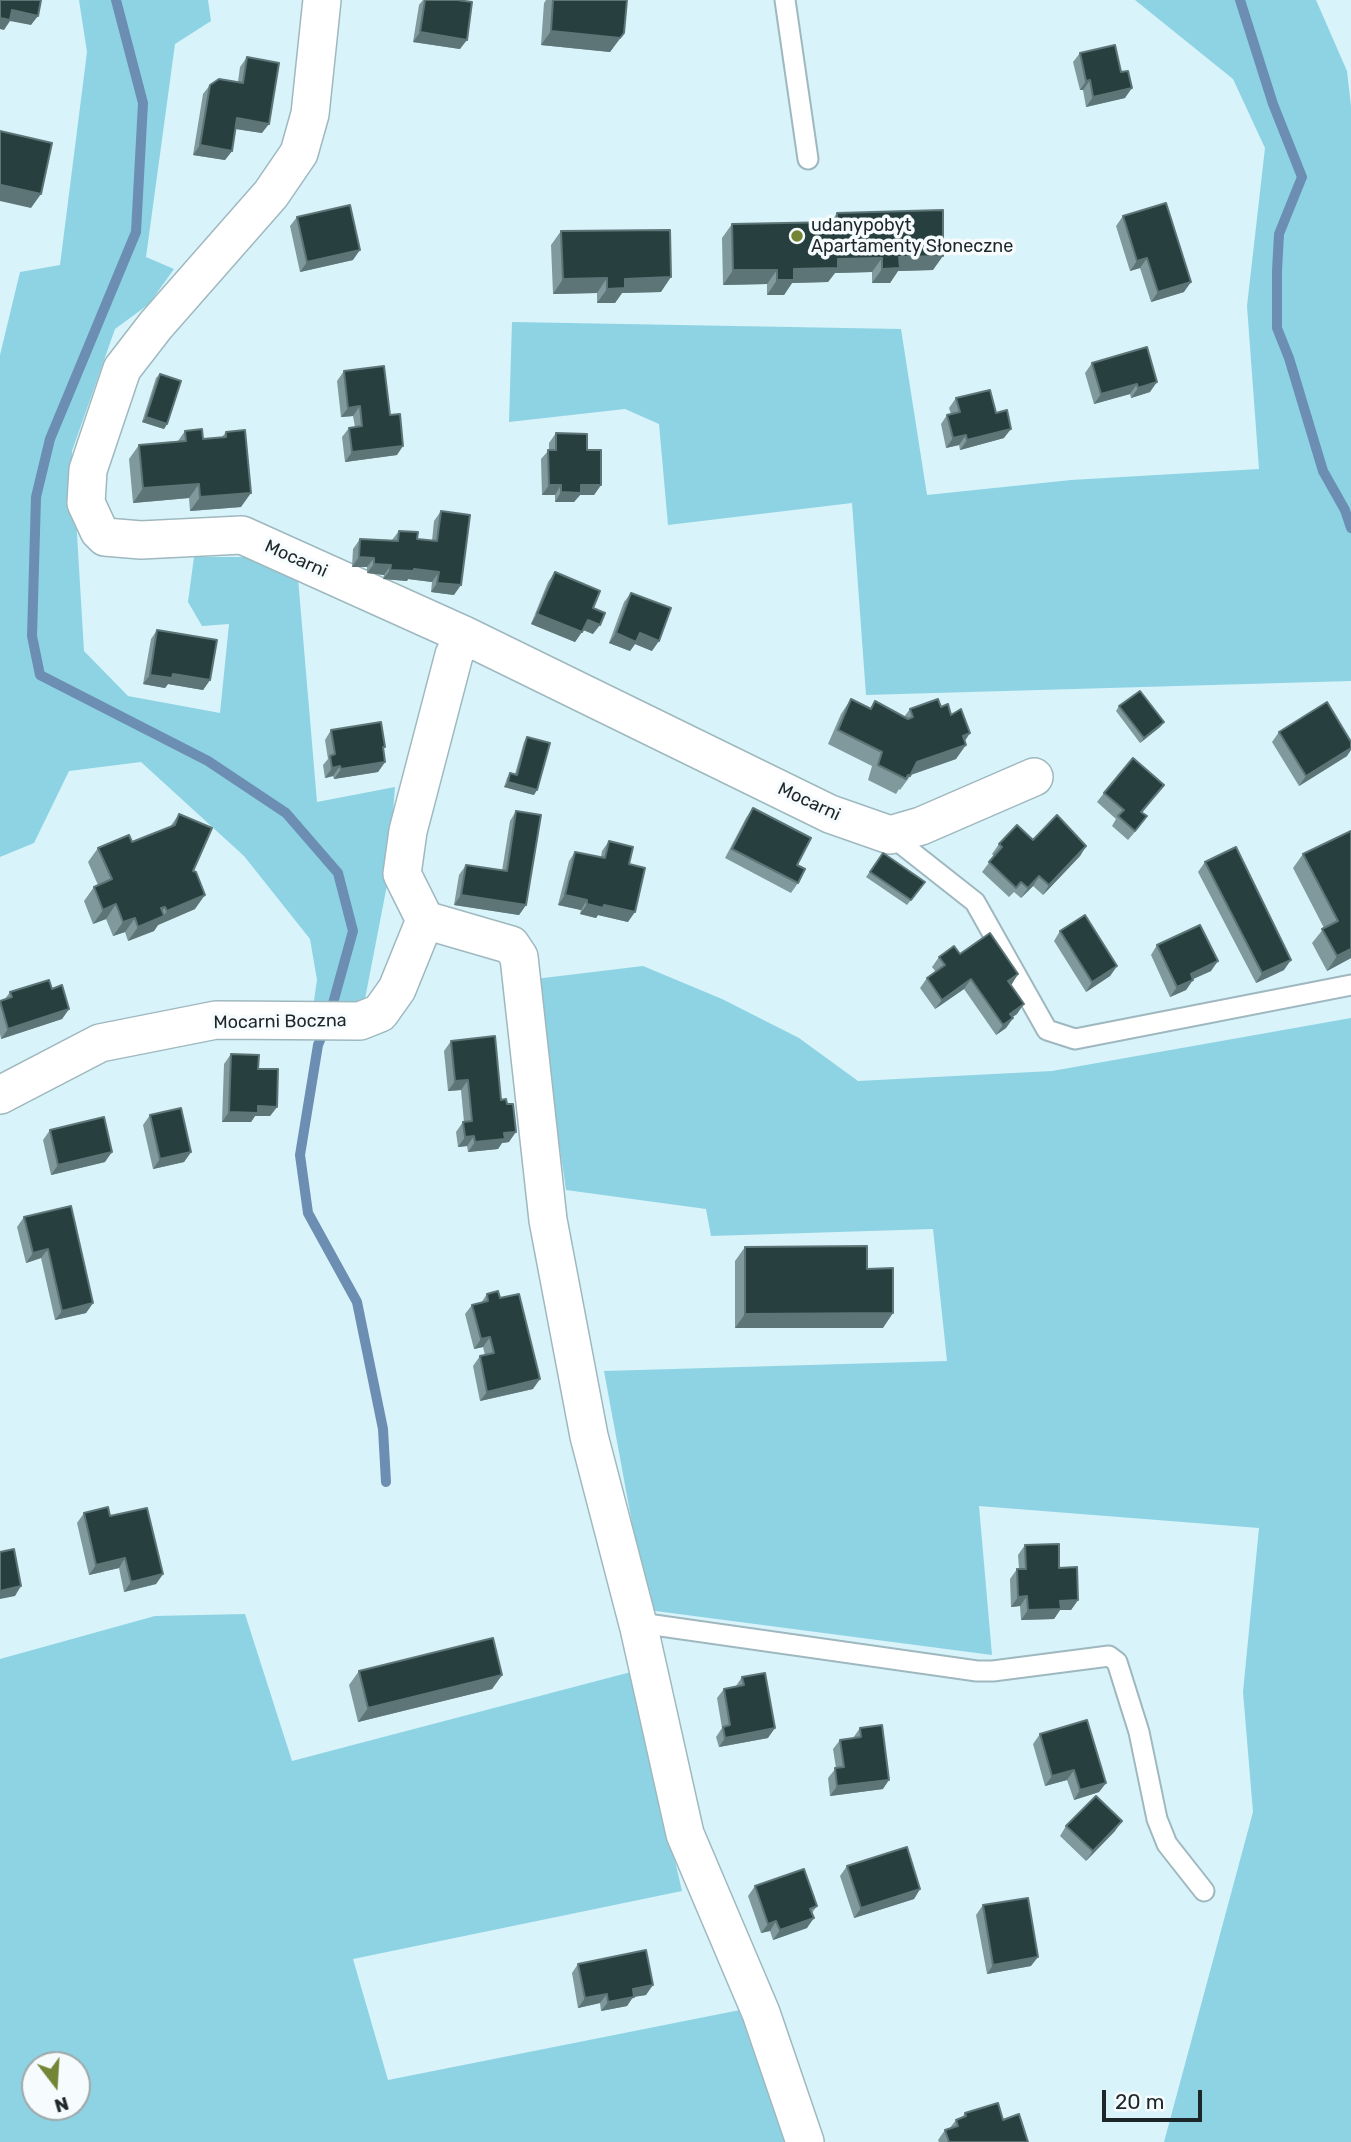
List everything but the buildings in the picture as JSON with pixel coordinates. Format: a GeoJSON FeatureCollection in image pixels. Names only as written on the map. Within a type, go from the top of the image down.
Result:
{"type":"FeatureCollection","features":[{"type":"Feature","properties":{"kind":"street","name":"Mocarni"},"geometry":{"type":"LineString","coordinates":[[323,0],[310,114],[299,153],[271,194],[156,325],[122,369],[88,470],[86,502],[99,531],[105,537],[141,540],[242,535],[464,635],[830,814],[890,835]]}},
{"type":"Feature","properties":{"kind":"street"},"geometry":{"type":"LineString","coordinates":[[464,635],[454,655],[408,831],[402,874],[425,920],[511,945],[519,957],[548,1220],[589,1436],[639,1628],[685,1834],[761,2013],[805,2142]]}},
{"type":"Feature","properties":{"kind":"street"},"geometry":{"type":"LineString","coordinates":[[890,835],[920,827],[1034,777]]}},
{"type":"Feature","properties":{"kind":"street","name":"Mocarni Boczna"},"geometry":{"type":"LineString","coordinates":[[0,1095],[100,1043],[216,1020],[360,1021],[380,1013],[397,989],[425,920]]}},
{"type":"Feature","properties":{"kind":"lane"},"geometry":{"type":"LineString","coordinates":[[785,0],[808,159]]}},
{"type":"Feature","properties":{"kind":"lane"},"geometry":{"type":"LineString","coordinates":[[890,835],[975,902],[1047,1030],[1075,1039],[1351,985]]}},
{"type":"Feature","properties":{"kind":"lane"},"geometry":{"type":"LineString","coordinates":[[639,1628],[654,1625],[977,1671],[1109,1656],[1117,1662],[1139,1732],[1157,1819],[1167,1844],[1203,1891]]}},
{"type":"Feature","properties":{"kind":"shaded area"},"geometry":{"type":"Polygon","coordinates":[[[79,0],[208,0],[211,21],[175,44],[146,257],[174,269],[149,304],[115,329],[72,451],[84,651],[128,696],[220,713],[229,624],[202,626],[188,602],[194,557],[252,557],[298,578],[317,802],[395,787],[387,885],[364,1004],[313,1007],[317,980],[310,939],[244,856],[141,762],[69,771],[34,843],[0,857],[0,355],[20,272],[60,265],[87,52],[79,0]]]}},
{"type":"Feature","properties":{"kind":"shaded area"},"geometry":{"type":"Polygon","coordinates":[[[1135,0],[1316,0],[1347,71],[1351,106],[1351,681],[866,695],[852,503],[668,525],[659,424],[625,409],[509,422],[512,322],[901,329],[927,495],[1071,480],[1259,469],[1247,306],[1265,148],[1233,79],[1135,0]]]}},
{"type":"Feature","properties":{"kind":"shaded area"},"geometry":{"type":"Polygon","coordinates":[[[643,966],[722,999],[799,1038],[858,1081],[1052,1071],[1351,1018],[1351,2142],[1164,2142],[1253,1812],[1243,1692],[1259,1528],[979,1506],[992,1655],[648,1610],[604,1371],[947,1361],[933,1229],[711,1236],[706,1209],[566,1190],[535,979],[643,966]]]}},
{"type":"Feature","properties":{"kind":"shaded area"},"geometry":{"type":"Polygon","coordinates":[[[245,1614],[292,1761],[631,1672],[682,1891],[353,1959],[388,2080],[740,2010],[787,2142],[0,2142],[0,1659],[155,1616],[245,1614]]]}},
{"type":"Feature","properties":{"kind":"waterway"},"geometry":{"type":"LineString","coordinates":[[116,0],[143,103],[136,232],[50,439],[36,497],[32,636],[40,675],[208,761],[286,813],[338,873],[353,931],[330,1014]]}},
{"type":"Feature","properties":{"kind":"waterway"},"geometry":{"type":"LineString","coordinates":[[1240,0],[1273,104],[1302,177],[1279,234],[1277,328],[1289,358],[1323,471],[1345,510],[1351,528]]}},
{"type":"Feature","properties":{"kind":"waterway"},"geometry":{"type":"LineString","coordinates":[[325,1028],[318,1045],[300,1155],[308,1213],[357,1302],[383,1429],[386,1482]]}},
{"type":"Feature","properties":{"kind":"place","name":"udanypobyt Apartamenty Słoneczne"},"geometry":{"type":"Point","coordinates":[797,236]}}]}
